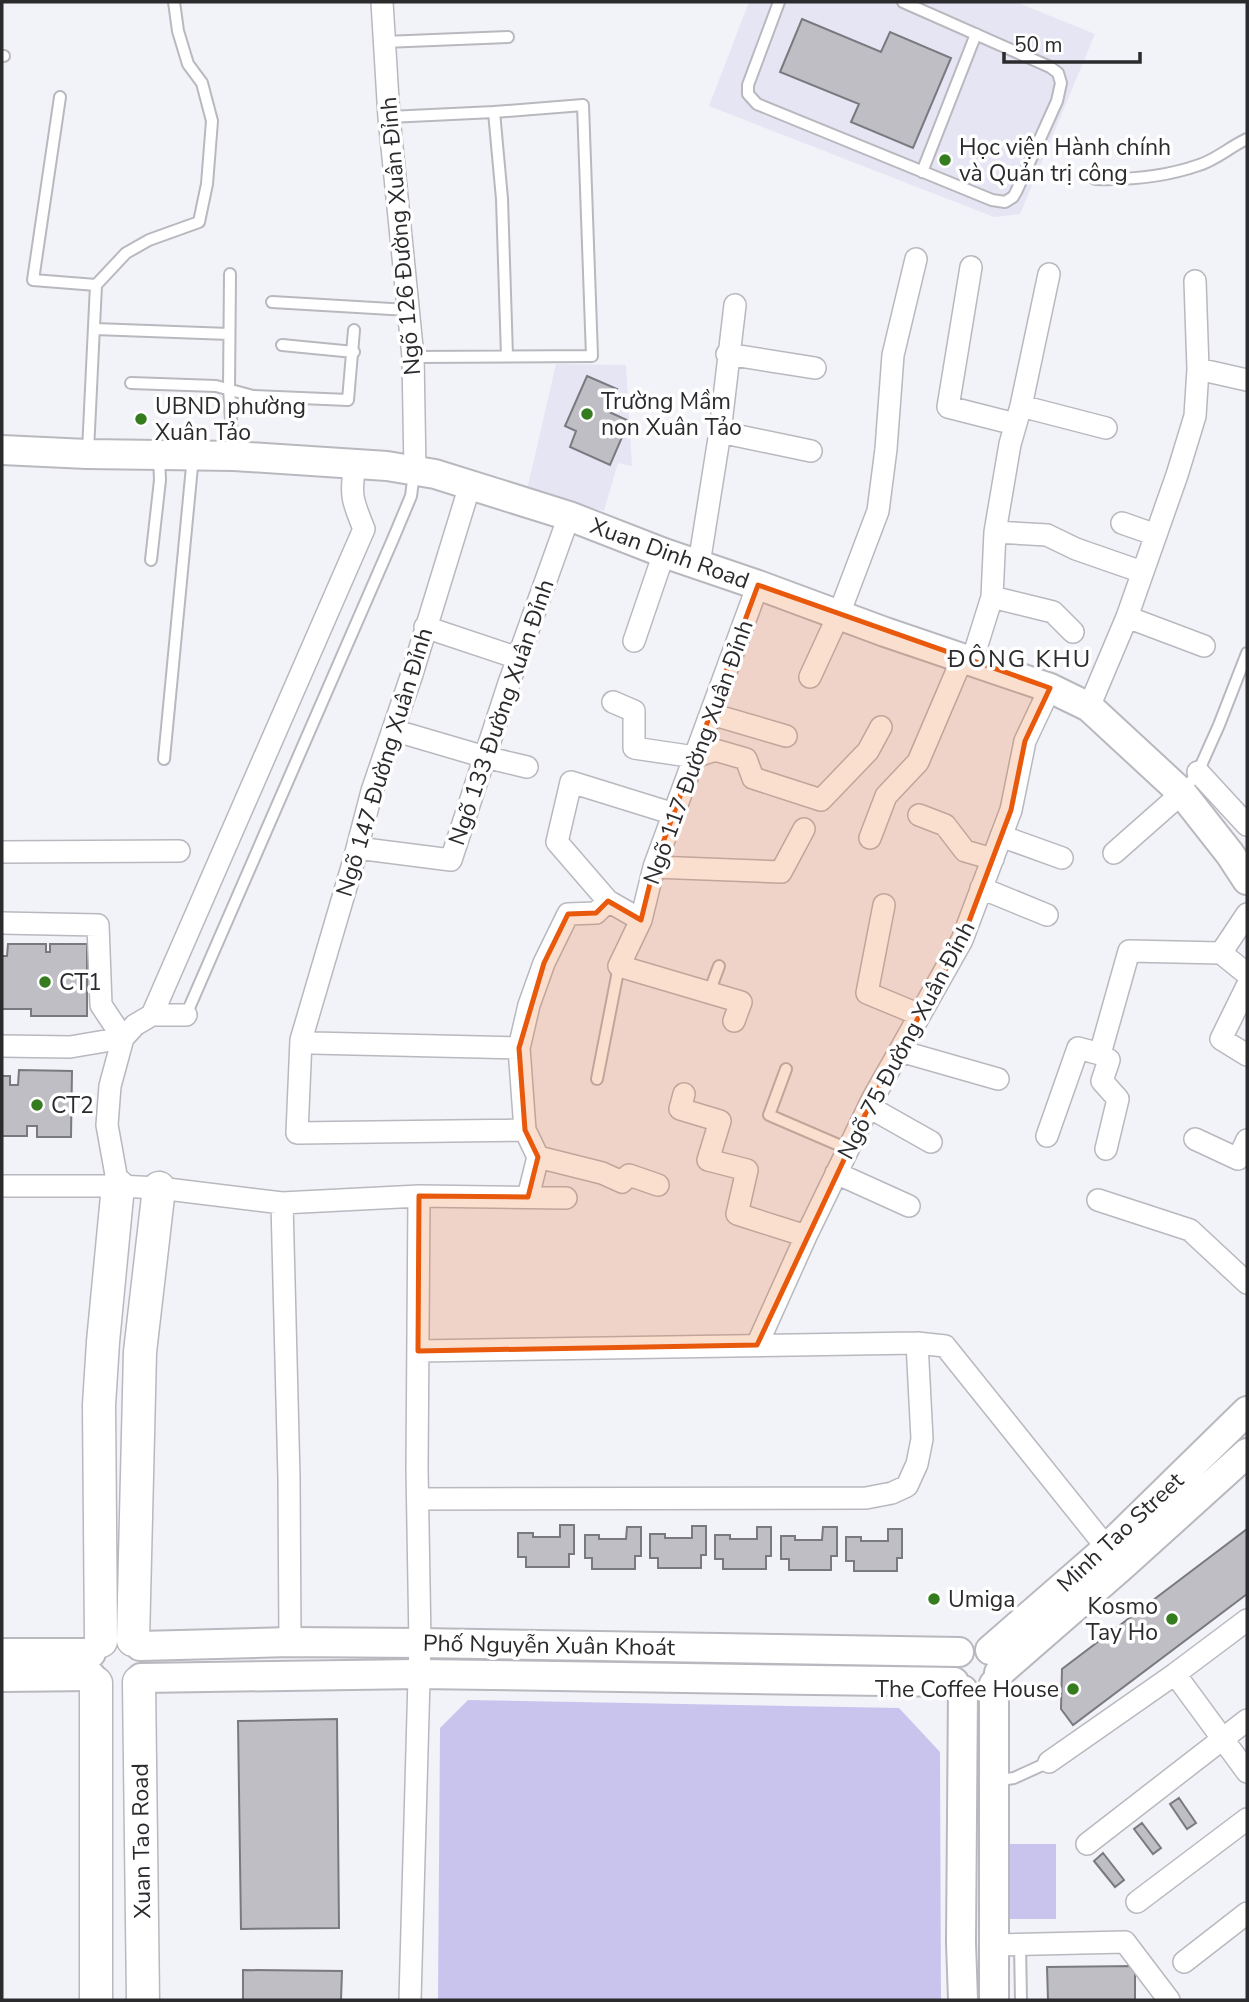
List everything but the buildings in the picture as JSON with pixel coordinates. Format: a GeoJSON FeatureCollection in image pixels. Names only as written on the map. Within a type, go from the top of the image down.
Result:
{"type":"FeatureCollection","features":[{"type":"Feature","properties":{"kind":"main road","name":"Xuan Tao Road"},"geometry":{"type":"LineString","coordinates":[[96,2000],[95,1663],[99,1405],[118,1186]]}},
{"type":"Feature","properties":{"kind":"main road"},"geometry":{"type":"LineString","coordinates":[[136,1643],[141,1352],[159,1188]]}},
{"type":"Feature","properties":{"kind":"main road"},"geometry":{"type":"LineString","coordinates":[[115,1635],[124,1636],[136,1643],[146,1664],[140,1680],[132,1688],[123,1691],[104,1689],[95,1663],[115,1635]]}},
{"type":"Feature","properties":{"kind":"main road","name":"Xuan Tao Road"},"geometry":{"type":"LineString","coordinates":[[140,1680],[143,2000]]}},
{"type":"Feature","properties":{"kind":"street","name":"Ngõ 126 Đường Xuân Đỉnh"},"geometry":{"type":"LineString","coordinates":[[382,2],[388,117],[412,357],[415,471]]}},
{"type":"Feature","properties":{"kind":"street"},"geometry":{"type":"LineString","coordinates":[[810,677],[839,614],[878,511],[893,355],[916,259]]}},
{"type":"Feature","properties":{"kind":"street"},"geometry":{"type":"LineString","coordinates":[[971,267],[948,407],[1105,428]]}},
{"type":"Feature","properties":{"kind":"street"},"geometry":{"type":"LineString","coordinates":[[870,838],[886,796],[918,762],[967,660],[992,597],[995,531],[1010,444],[1049,274]]}},
{"type":"Feature","properties":{"kind":"street"},"geometry":{"type":"LineString","coordinates":[[1090,707],[1127,617],[1195,416],[1198,369],[1195,281]]}},
{"type":"Feature","properties":{"kind":"street"},"geometry":{"type":"LineString","coordinates":[[699,564],[720,432],[734,305]]}},
{"type":"Feature","properties":{"kind":"street"},"geometry":{"type":"LineString","coordinates":[[727,354],[815,368]]}},
{"type":"Feature","properties":{"kind":"street"},"geometry":{"type":"LineString","coordinates":[[1198,369],[1247,380]]}},
{"type":"Feature","properties":{"kind":"street"},"geometry":{"type":"LineString","coordinates":[[720,432],[811,451]]}},
{"type":"Feature","properties":{"kind":"street","name":"Xuan Dinh Road"},"geometry":{"type":"LineString","coordinates":[[2,450],[233,456],[387,466],[435,474],[569,516],[664,554],[1050,688],[1090,707],[1190,783],[1239,851],[1247,880]]}},
{"type":"Feature","properties":{"kind":"street"},"geometry":{"type":"LineString","coordinates":[[152,1015],[364,529],[352,502],[355,464]]}},
{"type":"Feature","properties":{"kind":"street","name":"Ngõ 147 Đường Xuân Đỉnh"},"geometry":{"type":"LineString","coordinates":[[470,485],[412,674],[372,791],[301,1040],[297,1133],[525,1130]]}},
{"type":"Feature","properties":{"kind":"street","name":"Ngõ 133 Đường Xuân Đỉnh"},"geometry":{"type":"LineString","coordinates":[[357,848],[451,860],[518,658],[569,516]]}},
{"type":"Feature","properties":{"kind":"street"},"geometry":{"type":"LineString","coordinates":[[1122,523],[1156,534]]}},
{"type":"Feature","properties":{"kind":"street"},"geometry":{"type":"LineString","coordinates":[[995,531],[1047,536],[1142,572]]}},
{"type":"Feature","properties":{"kind":"street"},"geometry":{"type":"LineString","coordinates":[[634,640],[664,554]]}},
{"type":"Feature","properties":{"kind":"street","name":"Ngõ 117 Đường Xuân Đỉnh"},"geometry":{"type":"LineString","coordinates":[[619,967],[641,920],[654,867],[758,585]]}},
{"type":"Feature","properties":{"kind":"street"},"geometry":{"type":"LineString","coordinates":[[992,597],[1053,612],[1073,632]]}},
{"type":"Feature","properties":{"kind":"street"},"geometry":{"type":"LineString","coordinates":[[1127,617],[1204,646]]}},
{"type":"Feature","properties":{"kind":"street"},"geometry":{"type":"LineString","coordinates":[[425,627],[518,658]]}},
{"type":"Feature","properties":{"kind":"street","name":"Ngõ 75 Đường Xuân Đỉnh"},"geometry":{"type":"LineString","coordinates":[[757,1345],[836,1172],[962,940],[1011,810],[1025,741],[1050,688]]}},
{"type":"Feature","properties":{"kind":"street"},"geometry":{"type":"LineString","coordinates":[[613,702],[634,711],[634,748],[695,757],[715,751],[746,759],[753,778],[821,800],[868,751],[881,727]]}},
{"type":"Feature","properties":{"kind":"street"},"geometry":{"type":"LineString","coordinates":[[711,715],[786,736]]}},
{"type":"Feature","properties":{"kind":"street"},"geometry":{"type":"LineString","coordinates":[[393,730],[527,767]]}},
{"type":"Feature","properties":{"kind":"street"},"geometry":{"type":"LineString","coordinates":[[641,920],[608,901],[557,842],[571,782],[674,814]]}},
{"type":"Feature","properties":{"kind":"street"},"geometry":{"type":"LineString","coordinates":[[1114,853],[1190,783],[1247,825]]}},
{"type":"Feature","properties":{"kind":"street"},"geometry":{"type":"LineString","coordinates":[[919,815],[945,825],[965,850],[993,859]]}},
{"type":"Feature","properties":{"kind":"street"},"geometry":{"type":"LineString","coordinates":[[654,867],[781,872],[804,830]]}},
{"type":"Feature","properties":{"kind":"street"},"geometry":{"type":"LineString","coordinates":[[1001,836],[1062,858]]}},
{"type":"Feature","properties":{"kind":"street"},"geometry":{"type":"LineString","coordinates":[[2,852],[179,850]]}},
{"type":"Feature","properties":{"kind":"street"},"geometry":{"type":"LineString","coordinates":[[982,888],[1047,915]]}},
{"type":"Feature","properties":{"kind":"street"},"geometry":{"type":"LineString","coordinates":[[528,1198],[538,1157],[525,1130],[519,1048],[529,1005],[540,974],[568,915],[596,913],[608,901]]}},
{"type":"Feature","properties":{"kind":"street"},"geometry":{"type":"LineString","coordinates":[[884,905],[867,993],[920,1015]]}},
{"type":"Feature","properties":{"kind":"street"},"geometry":{"type":"LineString","coordinates":[[1222,953],[1247,914]]}},
{"type":"Feature","properties":{"kind":"street"},"geometry":{"type":"LineString","coordinates":[[2,923],[99,925],[101,1005],[123,1038]]}},
{"type":"Feature","properties":{"kind":"street"},"geometry":{"type":"LineString","coordinates":[[1100,1054],[1129,951],[1222,953],[1247,974]]}},
{"type":"Feature","properties":{"kind":"street"},"geometry":{"type":"LineString","coordinates":[[619,967],[741,1002],[734,1021]]}},
{"type":"Feature","properties":{"kind":"street"},"geometry":{"type":"LineString","coordinates":[[1247,986],[1221,1039],[1247,1055]]}},
{"type":"Feature","properties":{"kind":"street"},"geometry":{"type":"LineString","coordinates":[[118,1186],[107,1125],[110,1086],[123,1038],[135,1025],[152,1015],[186,1014]]}},
{"type":"Feature","properties":{"kind":"street"},"geometry":{"type":"LineString","coordinates":[[2,1046],[70,1047],[123,1038]]}},
{"type":"Feature","properties":{"kind":"street"},"geometry":{"type":"LineString","coordinates":[[301,1040],[313,1043],[519,1048]]}},
{"type":"Feature","properties":{"kind":"street"},"geometry":{"type":"LineString","coordinates":[[1047,1136],[1079,1048],[1110,1060],[1102,1082],[1118,1099],[1106,1149]]}},
{"type":"Feature","properties":{"kind":"street"},"geometry":{"type":"LineString","coordinates":[[900,1051],[998,1079]]}},
{"type":"Feature","properties":{"kind":"street"},"geometry":{"type":"LineString","coordinates":[[684,1094],[680,1110],[720,1121],[708,1160],[747,1170],[737,1214],[806,1236]]}},
{"type":"Feature","properties":{"kind":"street"},"geometry":{"type":"LineString","coordinates":[[869,1107],[931,1142]]}},
{"type":"Feature","properties":{"kind":"street"},"geometry":{"type":"LineString","coordinates":[[1195,1139],[1238,1159],[1247,1140]]}},
{"type":"Feature","properties":{"kind":"street"},"geometry":{"type":"LineString","coordinates":[[538,1157],[602,1173],[622,1182],[629,1175],[658,1185]]}},
{"type":"Feature","properties":{"kind":"street"},"geometry":{"type":"LineString","coordinates":[[836,1172],[909,1206]]}},
{"type":"Feature","properties":{"kind":"street"},"geometry":{"type":"LineString","coordinates":[[2,1186],[159,1188],[282,1203],[419,1196],[566,1198]]}},
{"type":"Feature","properties":{"kind":"street"},"geometry":{"type":"LineString","coordinates":[[410,2000],[421,1643],[418,1499],[419,1196]]}},
{"type":"Feature","properties":{"kind":"street"},"geometry":{"type":"LineString","coordinates":[[1098,1200],[1190,1230],[1247,1283]]}},
{"type":"Feature","properties":{"kind":"street"},"geometry":{"type":"LineString","coordinates":[[282,1203],[290,1642]]}},
{"type":"Feature","properties":{"kind":"street"},"geometry":{"type":"LineString","coordinates":[[418,1351],[917,1343],[945,1346],[1114,1557]]}},
{"type":"Feature","properties":{"kind":"street"},"geometry":{"type":"LineString","coordinates":[[418,1499],[866,1498],[892,1493],[907,1486],[917,1464],[922,1439],[917,1343]]}},
{"type":"Feature","properties":{"kind":"street","name":"Minh Tao Street"},"geometry":{"type":"LineString","coordinates":[[994,1669],[1114,1557],[1247,1411]]}},
{"type":"Feature","properties":{"kind":"street","name":"Minh Tao Street"},"geometry":{"type":"LineString","coordinates":[[1114,1557],[1247,1453]]}},
{"type":"Feature","properties":{"kind":"street"},"geometry":{"type":"LineString","coordinates":[[1049,1762],[1247,1620]]}},
{"type":"Feature","properties":{"kind":"street","name":"Phố Nguyễn Xuân Khoát"},"geometry":{"type":"LineString","coordinates":[[136,1643],[421,1643],[959,1652]]}},
{"type":"Feature","properties":{"kind":"street"},"geometry":{"type":"LineString","coordinates":[[963,2000],[959,1686],[951,1669],[959,1652],[976,1646],[994,1669],[995,1781],[1007,1945],[994,2000]]}},
{"type":"Feature","properties":{"kind":"street"},"geometry":{"type":"LineString","coordinates":[[2,1653],[95,1663]]}},
{"type":"Feature","properties":{"kind":"street"},"geometry":{"type":"LineString","coordinates":[[2,1677],[95,1663]]}},
{"type":"Feature","properties":{"kind":"street"},"geometry":{"type":"LineString","coordinates":[[140,1680],[419,1674],[959,1686],[976,1693],[984,1692],[994,1669]]}},
{"type":"Feature","properties":{"kind":"street"},"geometry":{"type":"LineString","coordinates":[[1175,1674],[1247,1772]]}},
{"type":"Feature","properties":{"kind":"street"},"geometry":{"type":"LineString","coordinates":[[1087,1843],[1247,1720]]}},
{"type":"Feature","properties":{"kind":"street"},"geometry":{"type":"LineString","coordinates":[[1137,1902],[1247,1819]]}},
{"type":"Feature","properties":{"kind":"street"},"geometry":{"type":"LineString","coordinates":[[1184,1962],[1247,1913]]}},
{"type":"Feature","properties":{"kind":"street"},"geometry":{"type":"LineString","coordinates":[[1007,1945],[1125,1942],[1169,2000]]}},
{"type":"Feature","properties":{"kind":"lane"},"geometry":{"type":"LineString","coordinates":[[88,454],[96,285],[126,253],[149,240],[199,222],[207,184],[212,121],[202,83],[188,64],[178,30],[174,2]]}},
{"type":"Feature","properties":{"kind":"lane"},"geometry":{"type":"LineString","coordinates":[[779,2],[748,85],[748,94],[757,104],[992,200],[1005,202],[1016,192],[1057,101],[1061,83],[1058,73],[1050,67],[903,2]]}},
{"type":"Feature","properties":{"kind":"lane"},"geometry":{"type":"LineString","coordinates":[[922,172],[976,34]]}},
{"type":"Feature","properties":{"kind":"lane"},"geometry":{"type":"LineString","coordinates":[[384,42],[508,37]]}},
{"type":"Feature","properties":{"kind":"lane"},"geometry":{"type":"LineString","coordinates":[[60,97],[33,280],[96,285]]}},
{"type":"Feature","properties":{"kind":"lane"},"geometry":{"type":"LineString","coordinates":[[388,117],[583,105],[592,355],[412,357]]}},
{"type":"Feature","properties":{"kind":"lane"},"geometry":{"type":"LineString","coordinates":[[494,112],[502,199],[507,356]]}},
{"type":"Feature","properties":{"kind":"lane"},"geometry":{"type":"LineString","coordinates":[[1095,178],[1120,180],[1147,177],[1200,165],[1247,139]]}},
{"type":"Feature","properties":{"kind":"lane"},"geometry":{"type":"LineString","coordinates":[[230,274],[229,388],[233,456]]}},
{"type":"Feature","properties":{"kind":"lane"},"geometry":{"type":"LineString","coordinates":[[272,302],[408,310]]}},
{"type":"Feature","properties":{"kind":"lane"},"geometry":{"type":"LineString","coordinates":[[94,329],[229,334]]}},
{"type":"Feature","properties":{"kind":"lane"},"geometry":{"type":"LineString","coordinates":[[131,383],[216,386],[253,396],[348,400],[354,330]]}},
{"type":"Feature","properties":{"kind":"lane"},"geometry":{"type":"LineString","coordinates":[[282,345],[354,352]]}},
{"type":"Feature","properties":{"kind":"lane"},"geometry":{"type":"LineString","coordinates":[[152,560],[160,480],[159,455]]}},
{"type":"Feature","properties":{"kind":"lane"},"geometry":{"type":"LineString","coordinates":[[164,759],[193,456]]}},
{"type":"Feature","properties":{"kind":"lane"},"geometry":{"type":"LineString","coordinates":[[186,1014],[393,539],[411,496],[415,471]]}},
{"type":"Feature","properties":{"kind":"lane"},"geometry":{"type":"LineString","coordinates":[[1190,783],[1242,682],[1247,653]]}},
{"type":"Feature","properties":{"kind":"lane"},"geometry":{"type":"LineString","coordinates":[[709,993],[719,966]]}},
{"type":"Feature","properties":{"kind":"lane"},"geometry":{"type":"LineString","coordinates":[[597,1079],[619,967]]}},
{"type":"Feature","properties":{"kind":"lane"},"geometry":{"type":"LineString","coordinates":[[786,1069],[769,1115],[848,1149]]}},
{"type":"Feature","properties":{"kind":"lane"},"geometry":{"type":"LineString","coordinates":[[995,1781],[1014,1778],[1049,1762]]}},
{"type":"Feature","properties":{"kind":"lane"},"geometry":{"type":"LineString","coordinates":[[1007,1945],[1021,2000]]}},
{"type":"Feature","properties":{"kind":"highlighted area"},"geometry":{"type":"Polygon","coordinates":[[[758,585],[1050,688],[1025,741],[1011,810],[962,940],[872,1100],[757,1345],[418,1351],[419,1196],[528,1197],[538,1157],[525,1130],[519,1048],[544,963],[568,914],[596,913],[608,901],[641,920],[654,867],[758,585]]]}},
{"type":"Feature","properties":{"kind":"shaded area","name":"Học viện Hành chính và Quản trị công"},"geometry":{"type":"Polygon","coordinates":[[[749,2],[1016,2],[1095,34],[1020,214],[994,217],[709,106],[749,2]]]}},
{"type":"Feature","properties":{"kind":"shaded area","name":"Trường Mầm non Xuân Tảo"},"geometry":{"type":"Polygon","coordinates":[[[556,364],[626,365],[632,466],[618,463],[604,511],[527,490],[556,364]]]}},
{"type":"Feature","properties":{"kind":"shaded area"},"geometry":{"type":"Polygon","coordinates":[[[468,1700],[899,1708],[940,1752],[941,2000],[438,2000],[440,1728],[468,1700]]]}},
{"type":"Feature","properties":{"kind":"shaded area"},"geometry":{"type":"Polygon","coordinates":[[[1007,1844],[1056,1844],[1056,1919],[1007,1919],[1007,1844]]]}},
{"type":"Feature","properties":{"kind":"place","name":"Học viện Hành chính và Quản trị công"},"geometry":{"type":"Point","coordinates":[945,160]}},
{"type":"Feature","properties":{"kind":"place","name":"Trường Mầm non Xuân Tảo"},"geometry":{"type":"Point","coordinates":[587,414]}},
{"type":"Feature","properties":{"kind":"place","name":"UBND phường Xuân Tảo"},"geometry":{"type":"Point","coordinates":[141,419]}},
{"type":"Feature","properties":{"kind":"place","name":"CT1"},"geometry":{"type":"Point","coordinates":[45,982]}},
{"type":"Feature","properties":{"kind":"place","name":"CT2"},"geometry":{"type":"Point","coordinates":[37,1105]}},
{"type":"Feature","properties":{"kind":"place","name":"Umiga"},"geometry":{"type":"Point","coordinates":[934,1599]}},
{"type":"Feature","properties":{"kind":"place","name":"Kosmo Tay Ho"},"geometry":{"type":"Point","coordinates":[1172,1619]}},
{"type":"Feature","properties":{"kind":"place","name":"The Coffee House"},"geometry":{"type":"Point","coordinates":[1073,1689]}},
{"type":"Feature","properties":{"kind":"district","name":"ĐÔNG KHU"},"geometry":{"type":"Point","coordinates":[1020,659]}}]}
